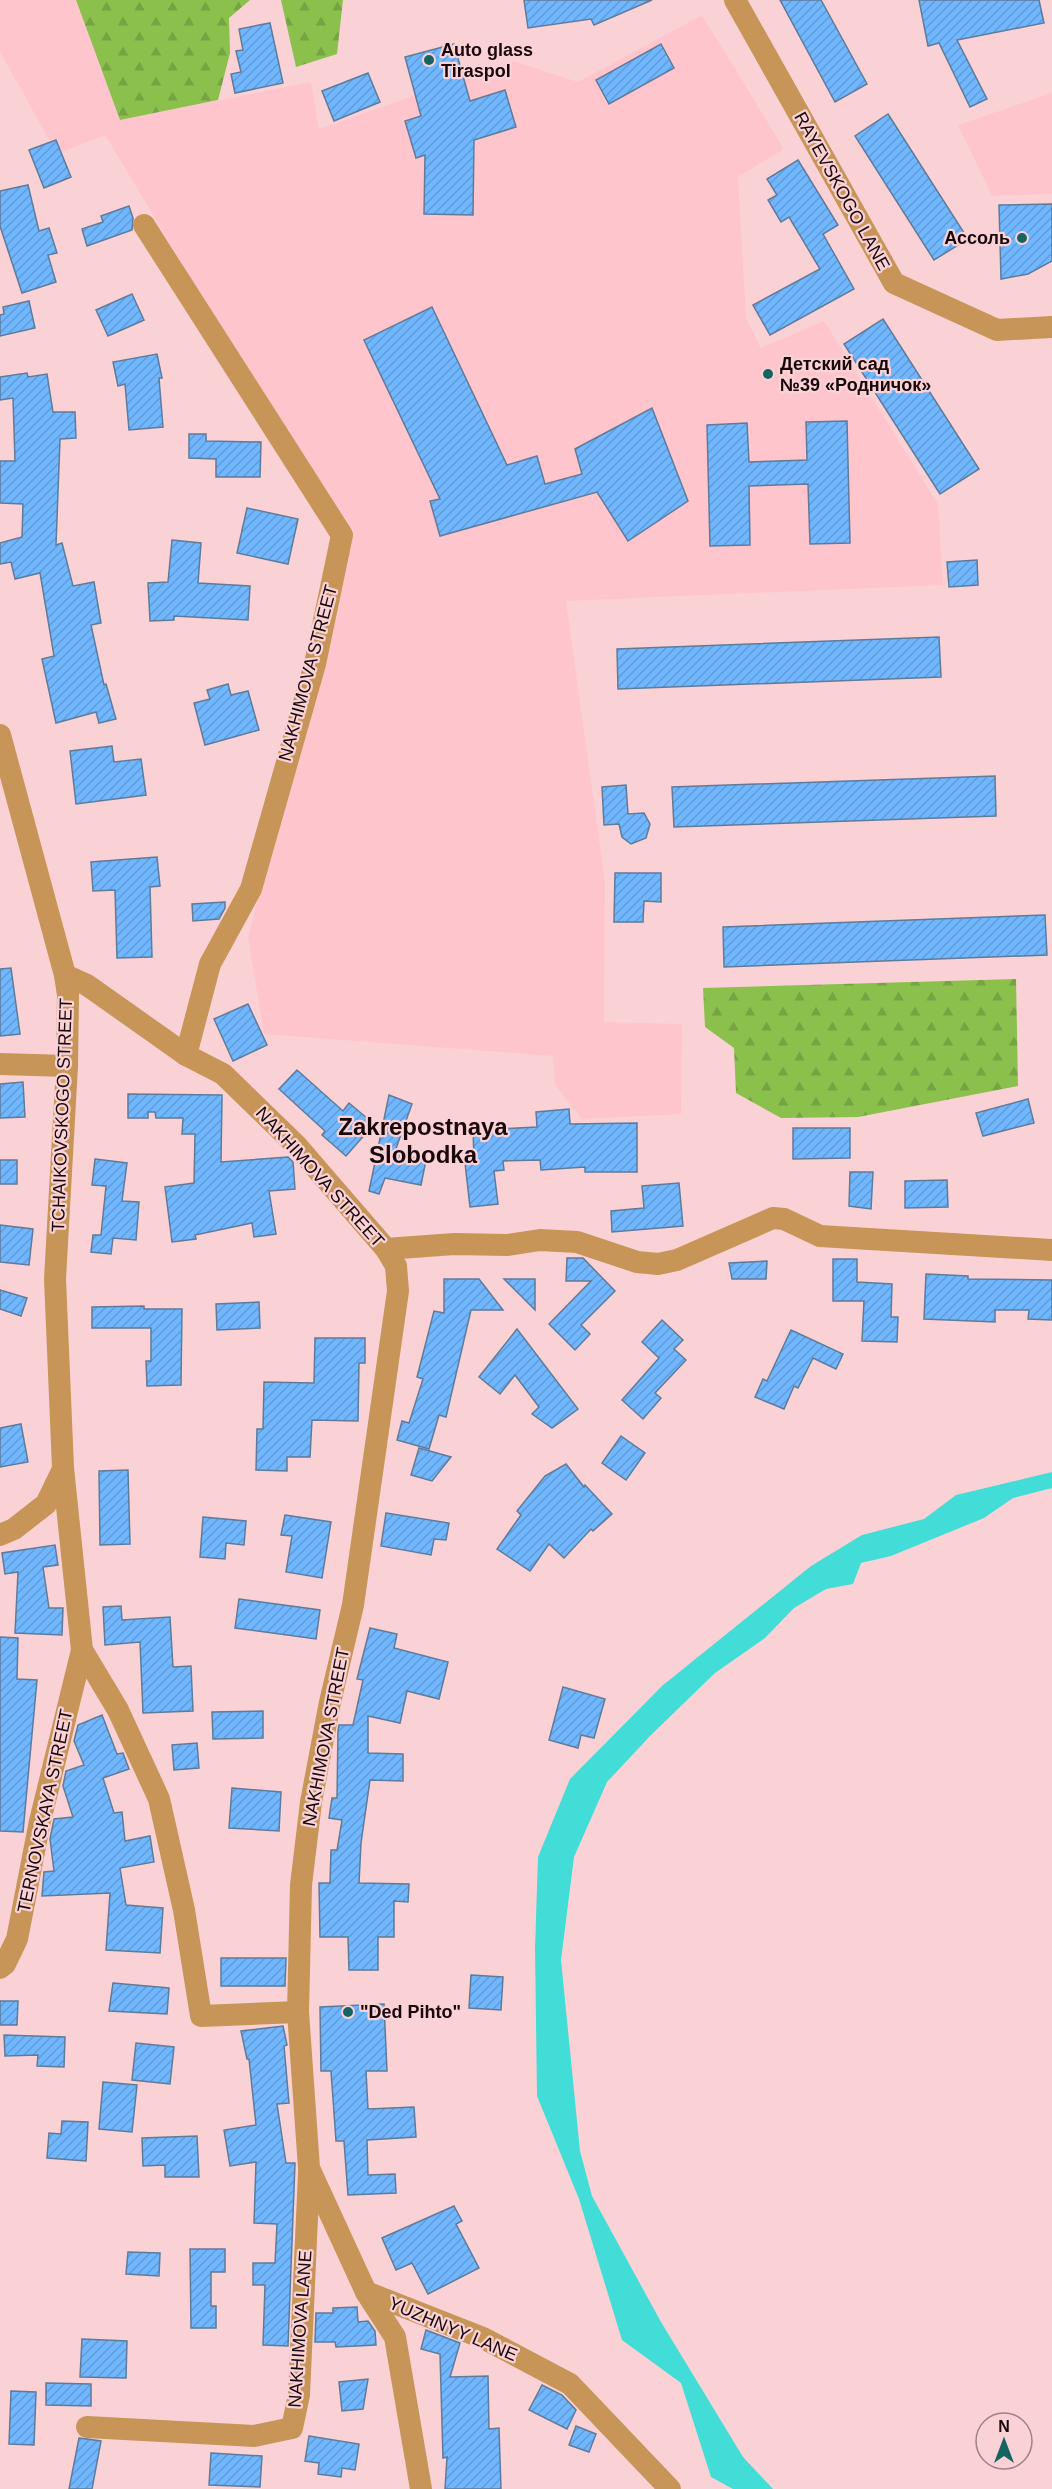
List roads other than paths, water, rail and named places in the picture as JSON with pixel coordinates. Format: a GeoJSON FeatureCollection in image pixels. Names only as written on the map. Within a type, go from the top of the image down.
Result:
{"type":"FeatureCollection","features":[{"type":"Feature","properties":{"kind":"street","name":"RAYEVSKOGO LANE"},"geometry":{"type":"LineString","coordinates":[[735,0],[894,282],[997,330],[1052,327]]}},
{"type":"Feature","properties":{"kind":"street","name":"NAKHIMOVA STREET"},"geometry":{"type":"LineString","coordinates":[[144,225],[342,535],[315,664],[251,889],[210,964],[186,1055]]}},
{"type":"Feature","properties":{"kind":"street","name":"TCHAIKOVSKOGO STREET"},"geometry":{"type":"LineString","coordinates":[[0,735],[65,975],[68,995],[67,1066],[55,1279],[63,1468],[82,1650]]}},
{"type":"Feature","properties":{"kind":"street","name":"NAKHIMOVA STREET"},"geometry":{"type":"LineString","coordinates":[[65,975],[87,985],[186,1055],[223,1074],[297,1146],[387,1249],[396,1266],[398,1291],[353,1605],[311,1802],[301,1885],[297,2012],[309,2169],[366,2292],[395,2337],[421,2489]]}},
{"type":"Feature","properties":{"kind":"street"},"geometry":{"type":"LineString","coordinates":[[0,1064],[67,1066]]}},
{"type":"Feature","properties":{"kind":"street"},"geometry":{"type":"LineString","coordinates":[[387,1249],[454,1244],[508,1245],[540,1240],[577,1242],[637,1262],[658,1264],[677,1260],[773,1218],[784,1219],[820,1236],[1052,1250]]}},
{"type":"Feature","properties":{"kind":"street"},"geometry":{"type":"LineString","coordinates":[[0,1535],[14,1529],[46,1504],[63,1468]]}},
{"type":"Feature","properties":{"kind":"street"},"geometry":{"type":"LineString","coordinates":[[82,1650],[118,1710],[159,1799],[184,1910],[201,2016],[297,2012]]}},
{"type":"Feature","properties":{"kind":"street","name":"TERNOVSKAYA STREET"},"geometry":{"type":"LineString","coordinates":[[0,1968],[5,1964],[17,1940],[40,1821],[82,1650]]}},
{"type":"Feature","properties":{"kind":"street","name":"NAKHIMOVA LANE"},"geometry":{"type":"LineString","coordinates":[[87,2427],[254,2436],[292,2428],[300,2395],[309,2169]]}},
{"type":"Feature","properties":{"kind":"street","name":"YUZHNYY LANE"},"geometry":{"type":"LineString","coordinates":[[366,2292],[483,2338],[570,2384],[670,2489]]}},
{"type":"Feature","properties":{"kind":"water"},"geometry":{"type":"Polygon","coordinates":[[[1052,1472],[1052,1488],[1013,1498],[984,1518],[891,1556],[861,1563],[853,1584],[826,1589],[794,1608],[765,1638],[715,1673],[651,1735],[607,1782],[574,1857],[561,1960],[580,2151],[592,2196],[661,2322],[743,2457],[773,2489],[733,2489],[711,2477],[681,2383],[622,2340],[579,2199],[537,2096],[535,1948],[538,1857],[570,1779],[662,1686],[811,1566],[862,1535],[924,1519],[956,1495],[1052,1472]]]}},
{"type":"Feature","properties":{"kind":"place","name":"Auto glass Tiraspol"},"geometry":{"type":"Point","coordinates":[429,60]}},
{"type":"Feature","properties":{"kind":"place","name":"Ассоль"},"geometry":{"type":"Point","coordinates":[1022,238]}},
{"type":"Feature","properties":{"kind":"place","name":"Детский сад №39 «Родничок»"},"geometry":{"type":"Point","coordinates":[768,374]}},
{"type":"Feature","properties":{"kind":"place","name":"\"Ded Pihto\""},"geometry":{"type":"Point","coordinates":[348,2012]}},
{"type":"Feature","properties":{"kind":"district","name":"Zakrepostnaya Slobodka"},"geometry":{"type":"Point","coordinates":[423,1141]}}]}
